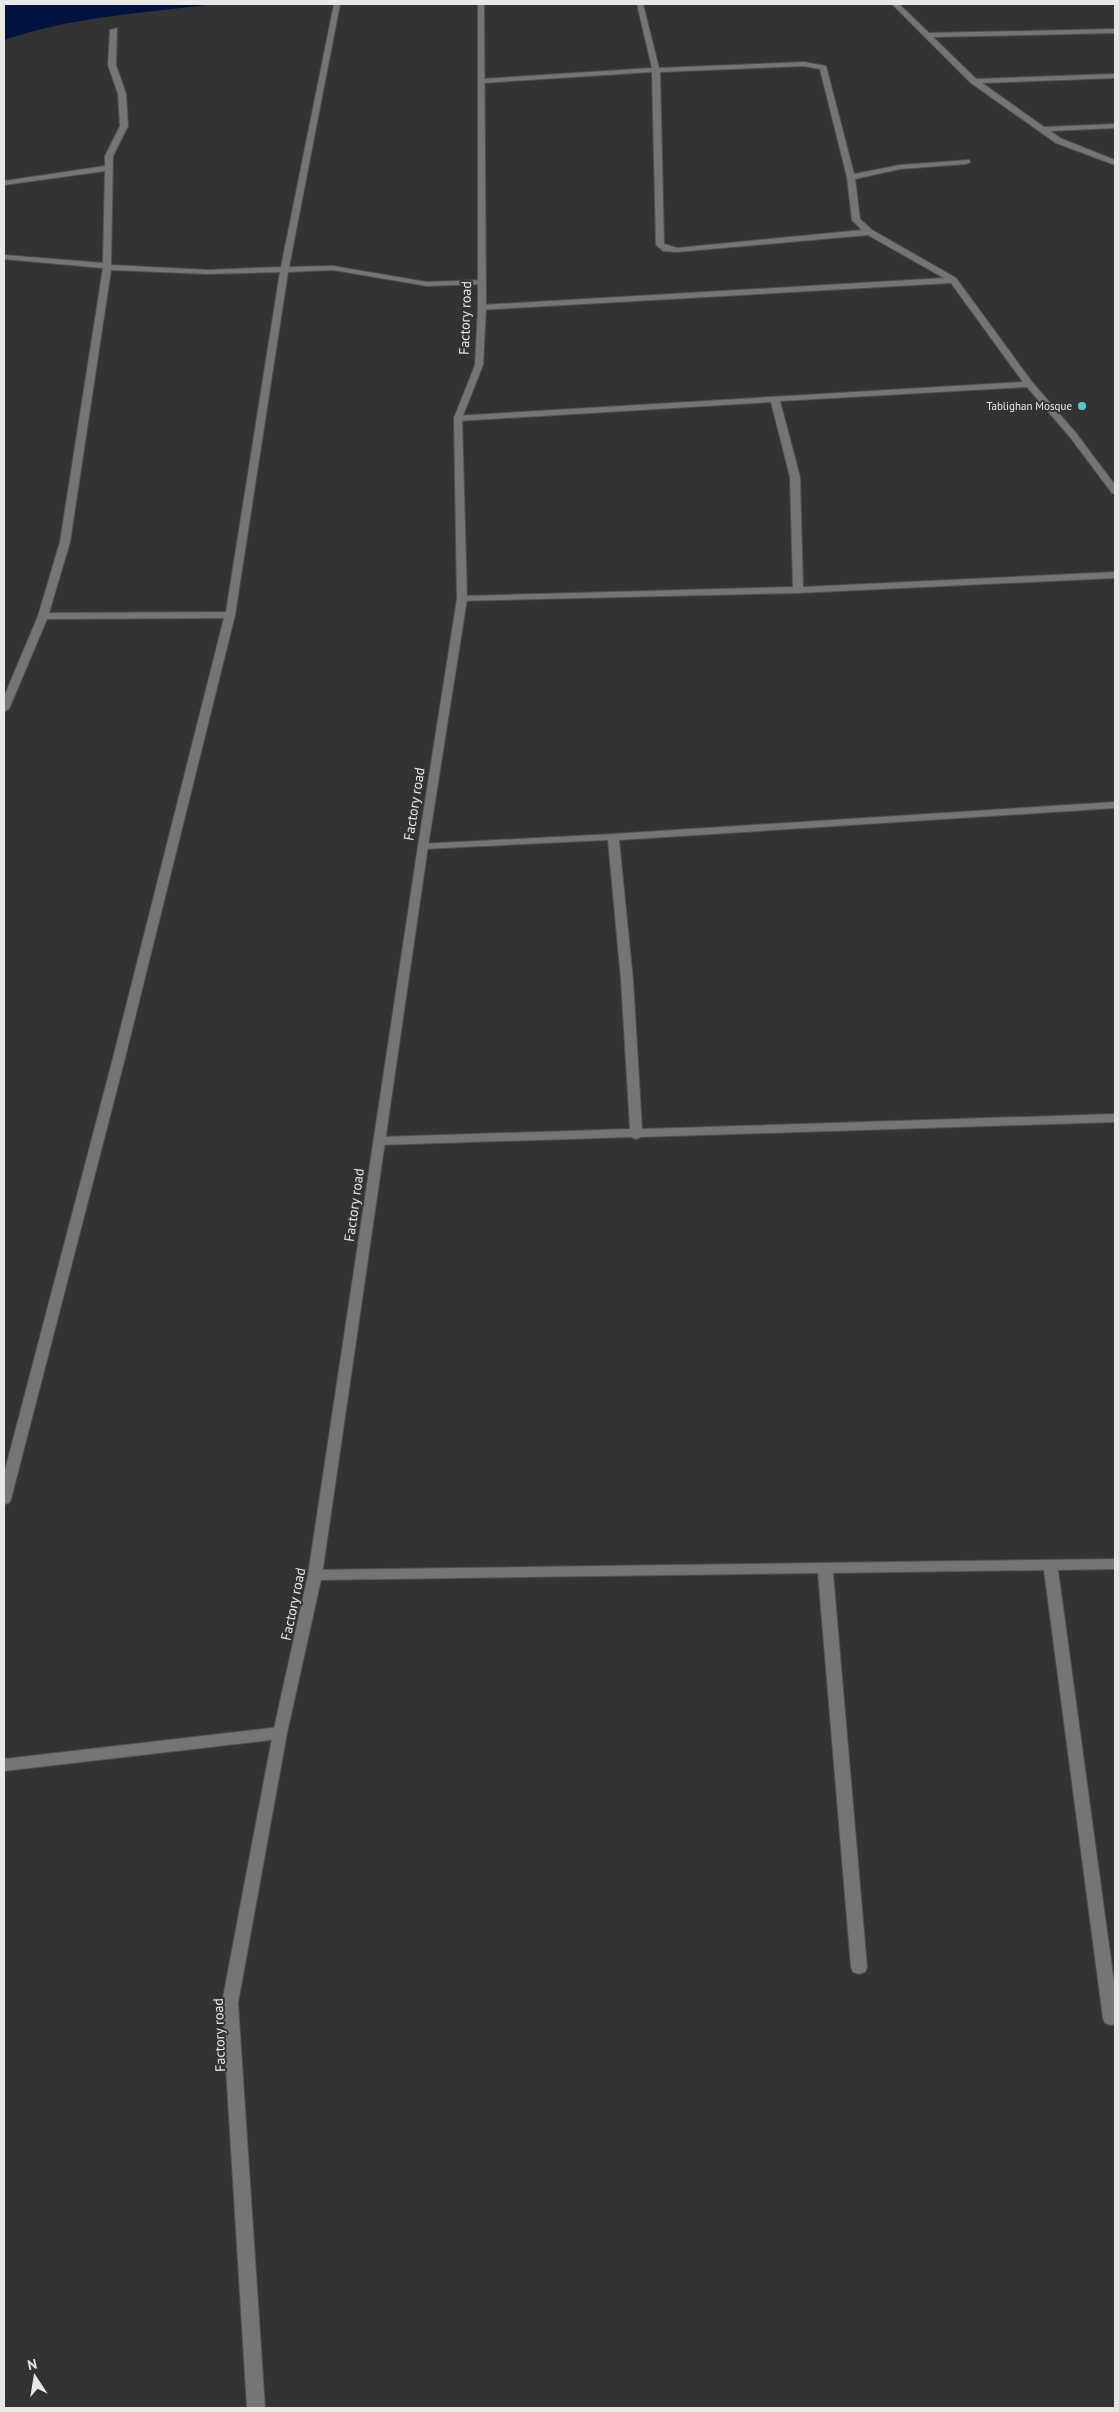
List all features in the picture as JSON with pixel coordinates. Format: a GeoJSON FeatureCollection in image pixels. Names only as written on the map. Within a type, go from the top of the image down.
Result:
{"type":"FeatureCollection","features":[{"type":"Feature","properties":{"kind":"street"},"geometry":{"type":"LineString","coordinates":[[4,1499],[119,1058],[230,615],[285,268],[337,4]]}},
{"type":"Feature","properties":{"kind":"street","name":"Factory road"},"geometry":{"type":"LineString","coordinates":[[256,2408],[230,2003],[280,1733],[315,1575],[378,1141],[462,599],[458,418],[479,365],[482,308],[481,4]]}},
{"type":"Feature","properties":{"kind":"street"},"geometry":{"type":"LineString","coordinates":[[640,4],[656,70],[660,245],[666,249],[678,250],[869,232]]}},
{"type":"Feature","properties":{"kind":"street"},"geometry":{"type":"LineString","coordinates":[[895,4],[929,35],[974,81],[1059,141],[1115,163]]}},
{"type":"Feature","properties":{"kind":"street"},"geometry":{"type":"LineString","coordinates":[[4,709],[43,616],[64,542],[107,266],[108,156],[124,126],[122,94],[112,65],[114,30]]}},
{"type":"Feature","properties":{"kind":"street"},"geometry":{"type":"LineString","coordinates":[[929,35],[1115,30]]}},
{"type":"Feature","properties":{"kind":"street"},"geometry":{"type":"LineString","coordinates":[[482,81],[656,70],[804,64],[823,68],[851,177],[856,220],[869,232],[953,280],[1029,384],[1073,434],[1115,491]]}},
{"type":"Feature","properties":{"kind":"street"},"geometry":{"type":"LineString","coordinates":[[974,81],[1115,76]]}},
{"type":"Feature","properties":{"kind":"street"},"geometry":{"type":"LineString","coordinates":[[1042,130],[1115,126]]}},
{"type":"Feature","properties":{"kind":"street"},"geometry":{"type":"LineString","coordinates":[[851,177],[900,168],[966,162]]}},
{"type":"Feature","properties":{"kind":"street"},"geometry":{"type":"LineString","coordinates":[[4,183],[108,168]]}},
{"type":"Feature","properties":{"kind":"street"},"geometry":{"type":"LineString","coordinates":[[4,257],[114,268],[208,272],[285,268],[332,268],[427,284],[482,282]]}},
{"type":"Feature","properties":{"kind":"street"},"geometry":{"type":"LineString","coordinates":[[482,308],[953,280]]}},
{"type":"Feature","properties":{"kind":"street"},"geometry":{"type":"LineString","coordinates":[[458,418],[1029,384]]}},
{"type":"Feature","properties":{"kind":"street"},"geometry":{"type":"LineString","coordinates":[[775,400],[795,476],[798,590]]}},
{"type":"Feature","properties":{"kind":"street"},"geometry":{"type":"LineString","coordinates":[[462,599],[798,590],[1115,575]]}},
{"type":"Feature","properties":{"kind":"street"},"geometry":{"type":"LineString","coordinates":[[43,616],[230,615]]}},
{"type":"Feature","properties":{"kind":"street"},"geometry":{"type":"LineString","coordinates":[[423,846],[614,837],[1115,804]]}},
{"type":"Feature","properties":{"kind":"street"},"geometry":{"type":"LineString","coordinates":[[614,837],[627,980],[636,1135]]}},
{"type":"Feature","properties":{"kind":"street"},"geometry":{"type":"LineString","coordinates":[[378,1141],[636,1135],[1115,1118]]}},
{"type":"Feature","properties":{"kind":"street"},"geometry":{"type":"LineString","coordinates":[[315,1575],[1115,1564]]}},
{"type":"Feature","properties":{"kind":"street"},"geometry":{"type":"LineString","coordinates":[[1050,1565],[1111,2018]]}},
{"type":"Feature","properties":{"kind":"street"},"geometry":{"type":"LineString","coordinates":[[825,1568],[859,1967]]}},
{"type":"Feature","properties":{"kind":"street"},"geometry":{"type":"LineString","coordinates":[[4,1765],[280,1733]]}},
{"type":"Feature","properties":{"kind":"water"},"geometry":{"type":"Polygon","coordinates":[[[4,4],[213,4],[81,21],[29,32],[4,40],[4,4]]]}},
{"type":"Feature","properties":{"kind":"place","name":"Tablighan Mosque"},"geometry":{"type":"Point","coordinates":[1082,406]}}]}
